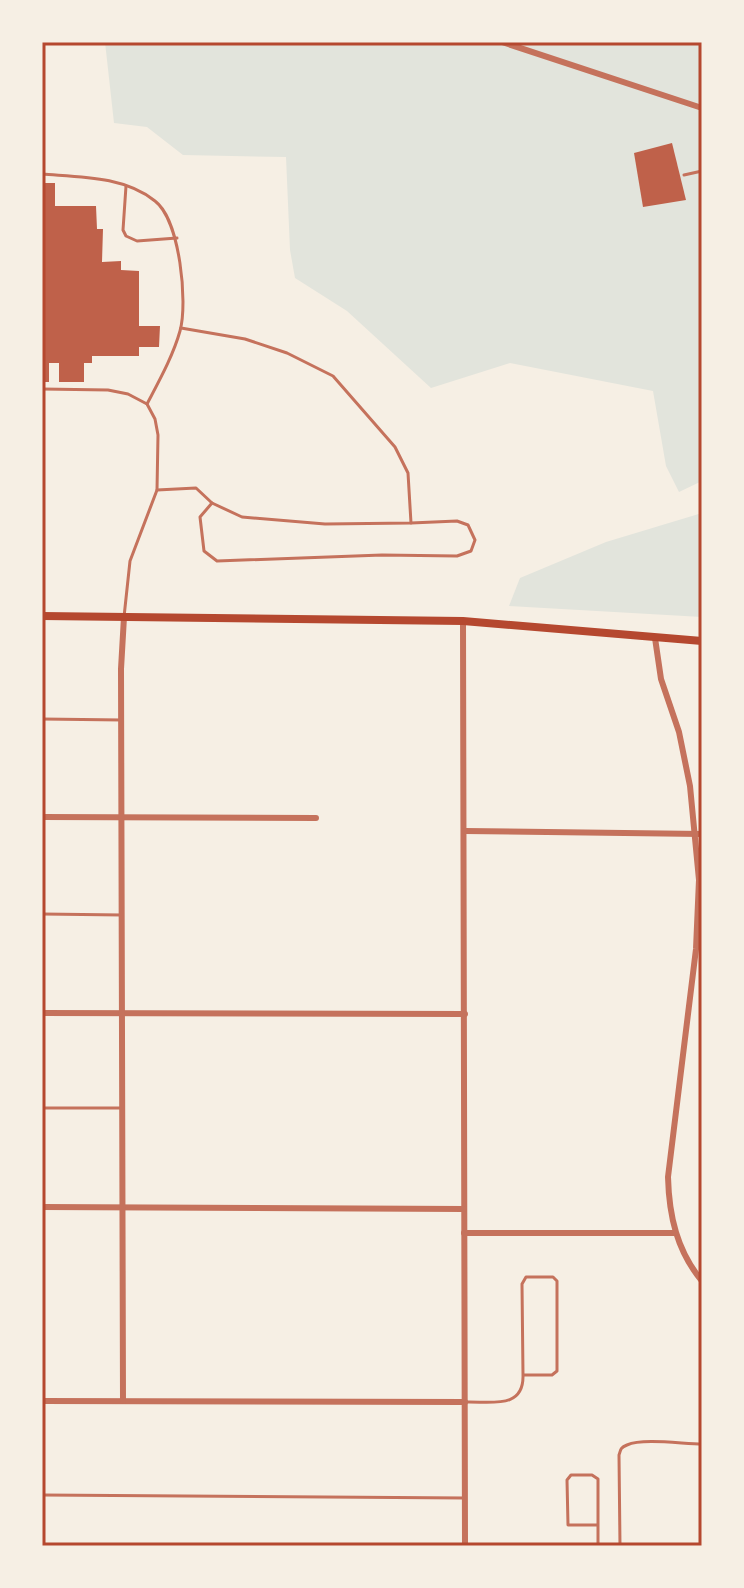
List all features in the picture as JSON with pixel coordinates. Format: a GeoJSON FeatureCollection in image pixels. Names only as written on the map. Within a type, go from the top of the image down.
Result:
{"type":"FeatureCollection","features":[{"type":"Feature","properties":{"kind":"main road"},"geometry":{"type":"LineString","coordinates":[[42,616],[463,621],[702,641]]}},
{"type":"Feature","properties":{"kind":"street"},"geometry":{"type":"LineString","coordinates":[[502,42],[702,108]]}},
{"type":"Feature","properties":{"kind":"street"},"geometry":{"type":"LineString","coordinates":[[123,1401],[124,617]]}},
{"type":"Feature","properties":{"kind":"street"},"geometry":{"type":"LineString","coordinates":[[463,621],[465,1546]]}},
{"type":"Feature","properties":{"kind":"street"},"geometry":{"type":"LineString","coordinates":[[655,638],[661,679],[679,732],[699,833],[696,949],[668,1177],[669,1206],[675,1233],[681,1249],[702,1281]]}},
{"type":"Feature","properties":{"kind":"street"},"geometry":{"type":"LineString","coordinates":[[42,817],[316,818]]}},
{"type":"Feature","properties":{"kind":"street"},"geometry":{"type":"LineString","coordinates":[[465,831],[699,833]]}},
{"type":"Feature","properties":{"kind":"street"},"geometry":{"type":"LineString","coordinates":[[42,1013],[465,1014]]}},
{"type":"Feature","properties":{"kind":"street"},"geometry":{"type":"LineString","coordinates":[[42,1207],[464,1209]]}},
{"type":"Feature","properties":{"kind":"street"},"geometry":{"type":"LineString","coordinates":[[464,1233],[675,1233]]}},
{"type":"Feature","properties":{"kind":"street"},"geometry":{"type":"LineString","coordinates":[[42,1401],[465,1402]]}},
{"type":"Feature","properties":{"kind":"lane"},"geometry":{"type":"LineString","coordinates":[[684,175],[702,171]]}},
{"type":"Feature","properties":{"kind":"lane"},"geometry":{"type":"LineString","coordinates":[[42,174],[98,179],[126,186],[159,203],[177,238],[181,267],[181,328],[147,404]]}},
{"type":"Feature","properties":{"kind":"lane"},"geometry":{"type":"LineString","coordinates":[[126,186],[123,221],[126,236],[137,241],[177,238]]}},
{"type":"Feature","properties":{"kind":"lane"},"geometry":{"type":"LineString","coordinates":[[181,328],[245,339],[273,348],[333,376],[395,447],[408,473],[411,523]]}},
{"type":"Feature","properties":{"kind":"lane"},"geometry":{"type":"LineString","coordinates":[[42,389],[108,390],[128,394],[147,404],[155,419],[158,435],[157,490],[130,561],[124,617]]}},
{"type":"Feature","properties":{"kind":"lane"},"geometry":{"type":"LineString","coordinates":[[157,490],[196,488],[212,503],[242,517],[325,524],[457,521],[468,525],[475,540],[471,551],[457,556],[382,555],[217,561],[204,551],[200,517],[212,503]]}},
{"type":"Feature","properties":{"kind":"lane"},"geometry":{"type":"LineString","coordinates":[[42,719],[122,720]]}},
{"type":"Feature","properties":{"kind":"lane"},"geometry":{"type":"LineString","coordinates":[[42,914],[122,915]]}},
{"type":"Feature","properties":{"kind":"lane"},"geometry":{"type":"LineString","coordinates":[[42,1108],[123,1108]]}},
{"type":"Feature","properties":{"kind":"lane"},"geometry":{"type":"LineString","coordinates":[[465,1402],[507,1401],[517,1397],[524,1383],[523,1375],[522,1284],[526,1277],[553,1277],[557,1281],[557,1371],[552,1375],[523,1375]]}},
{"type":"Feature","properties":{"kind":"lane"},"geometry":{"type":"LineString","coordinates":[[620,1546],[621,1449],[628,1444],[702,1444]]}},
{"type":"Feature","properties":{"kind":"lane"},"geometry":{"type":"LineString","coordinates":[[598,1525],[568,1525],[567,1480],[571,1475],[592,1475],[598,1479],[598,1525],[598,1546]]}},
{"type":"Feature","properties":{"kind":"lane"},"geometry":{"type":"LineString","coordinates":[[42,1495],[465,1498]]}},
{"type":"Feature","properties":{"kind":"shaded area"},"geometry":{"type":"Polygon","coordinates":[[[105,42],[702,42],[702,481],[679,492],[666,466],[653,391],[510,363],[431,388],[347,311],[295,278],[290,250],[286,157],[183,155],[147,127],[114,123],[105,42]]]}},
{"type":"Feature","properties":{"kind":"shaded area"},"geometry":{"type":"Polygon","coordinates":[[[702,513],[702,617],[509,606],[520,578],[606,542],[702,513]]]}},
{"type":"Feature","properties":{"kind":"building"},"geometry":{"type":"Polygon","coordinates":[[[672,143],[686,200],[643,207],[634,153],[672,143]]]}},
{"type":"Feature","properties":{"kind":"building"},"geometry":{"type":"Polygon","coordinates":[[[42,183],[55,183],[55,206],[96,206],[97,229],[103,229],[102,262],[121,261],[121,270],[139,271],[139,326],[160,326],[159,347],[139,347],[139,356],[92,356],[92,363],[84,363],[84,382],[59,382],[59,363],[49,363],[49,382],[42,382],[42,183]]]}}]}
